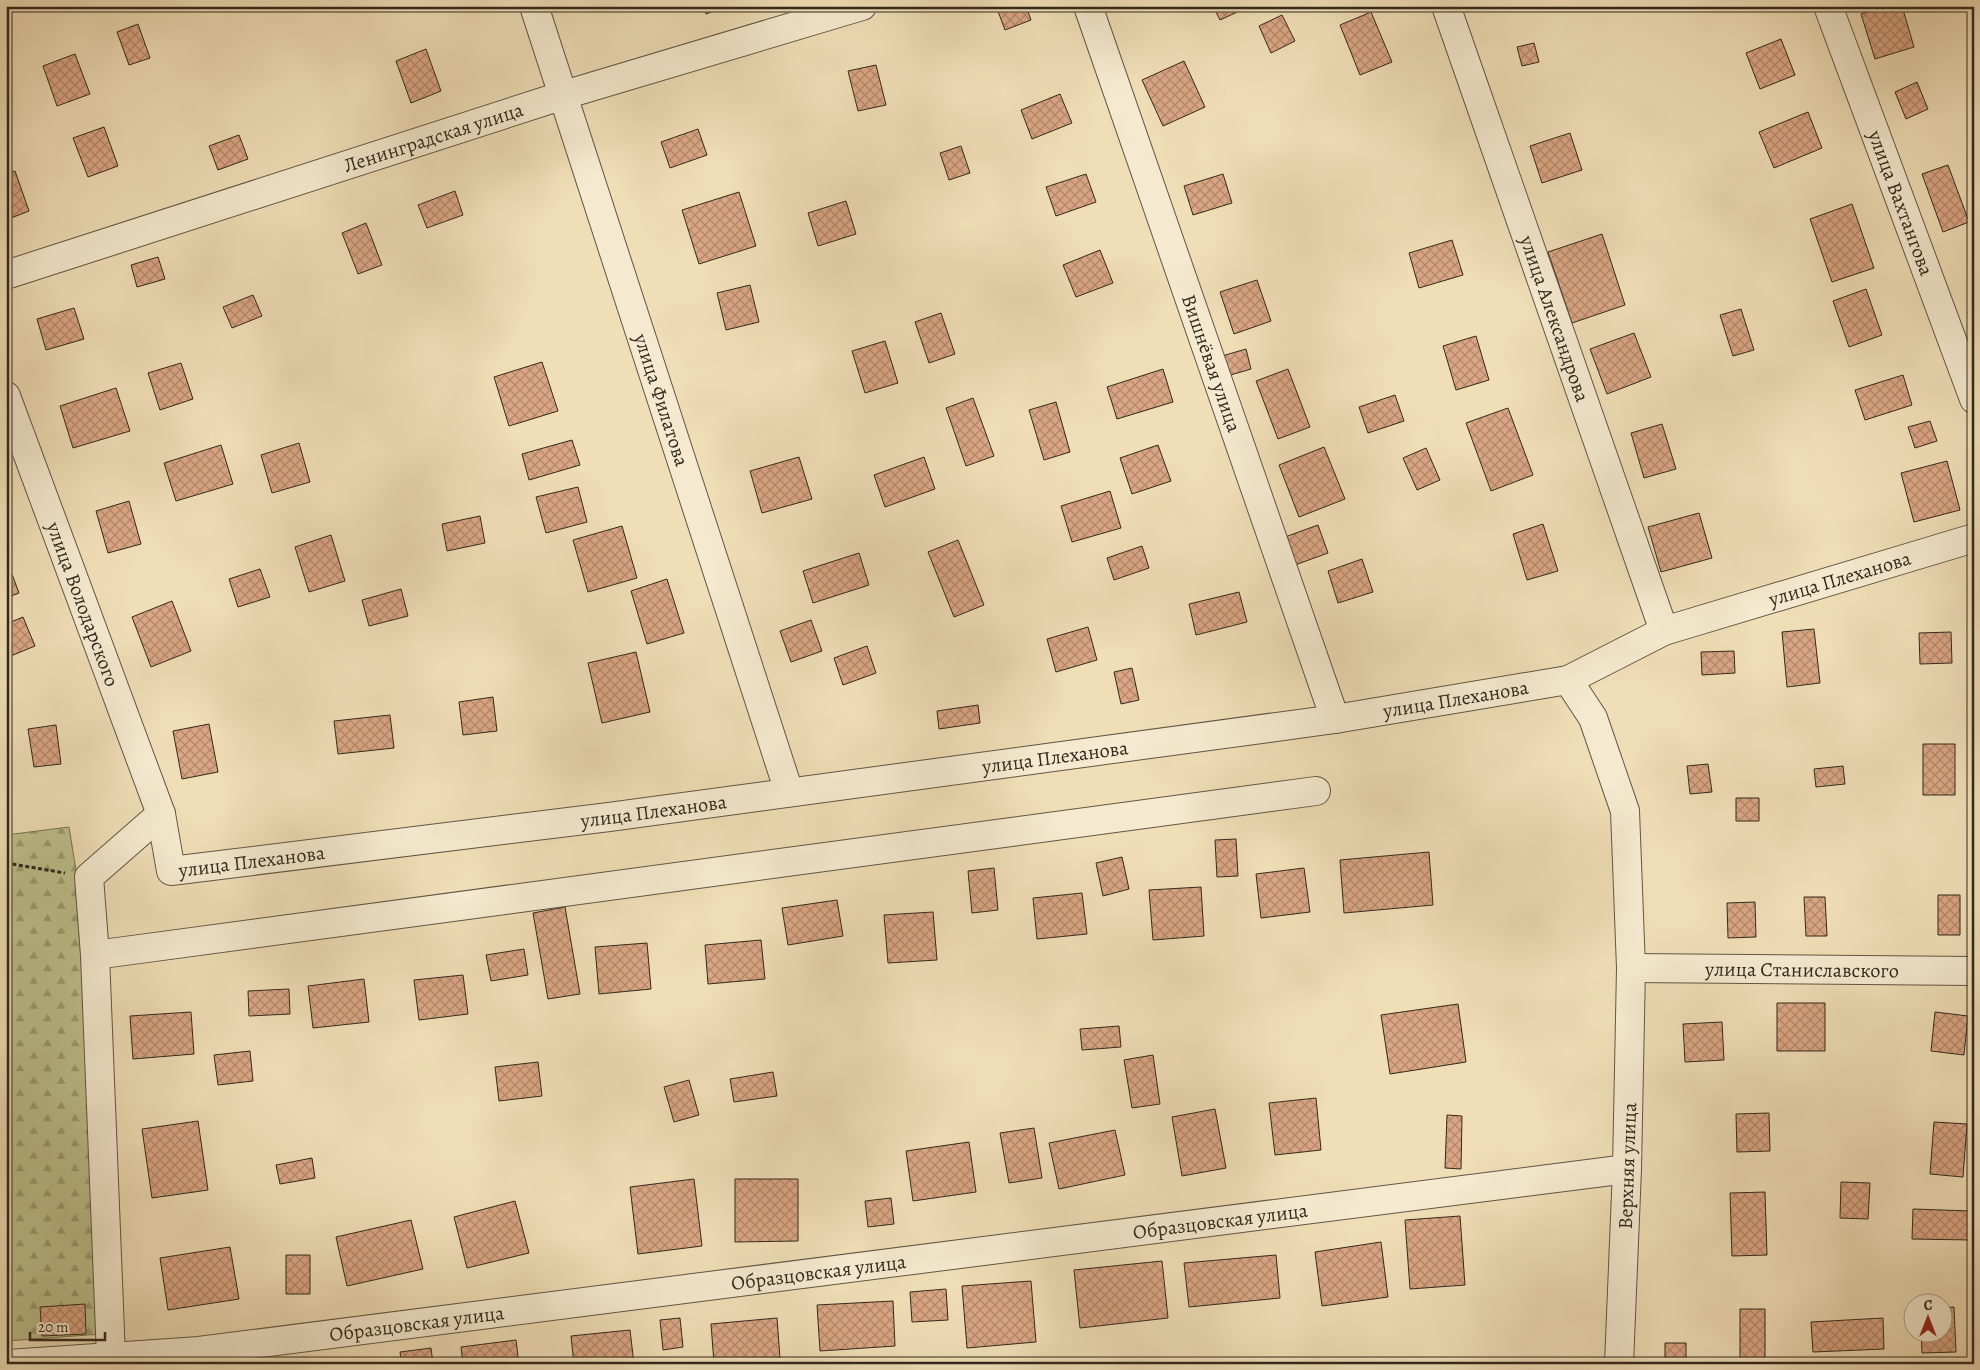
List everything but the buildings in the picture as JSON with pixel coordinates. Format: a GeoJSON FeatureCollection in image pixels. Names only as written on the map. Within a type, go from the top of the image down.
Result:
{"type":"FeatureCollection","features":[{"type":"Feature","properties":{"kind":"street","name":"улица Филатова"},"geometry":{"type":"LineString","coordinates":[[534,6],[790,792]]}},
{"type":"Feature","properties":{"kind":"street","name":"Ленинградская улица"},"geometry":{"type":"LineString","coordinates":[[6,275],[564,96],[862,6]]}},
{"type":"Feature","properties":{"kind":"street","name":"Вишнёвая улица"},"geometry":{"type":"LineString","coordinates":[[1088,6],[1335,719]]}},
{"type":"Feature","properties":{"kind":"street","name":"улица Александрова"},"geometry":{"type":"LineString","coordinates":[[1446,6],[1664,630]]}},
{"type":"Feature","properties":{"kind":"street","name":"улица Вахтангова"},"geometry":{"type":"LineString","coordinates":[[1828,6],[1974,399]]}},
{"type":"Feature","properties":{"kind":"street","name":"улица Володарского"},"geometry":{"type":"LineString","coordinates":[[6,396],[161,814]]}},
{"type":"Feature","properties":{"kind":"street","name":"улица Плеханова"},"geometry":{"type":"LineString","coordinates":[[161,814],[171,871],[599,818],[1335,719],[1568,680],[1664,630],[1974,538]]}},
{"type":"Feature","properties":{"kind":"street","name":"Верхняя улица"},"geometry":{"type":"LineString","coordinates":[[1568,680],[1593,718],[1625,811],[1630,968],[1628,1169],[1619,1364]]}},
{"type":"Feature","properties":{"kind":"street"},"geometry":{"type":"LineString","coordinates":[[95,954],[1316,791]]}},
{"type":"Feature","properties":{"kind":"street"},"geometry":{"type":"LineString","coordinates":[[111,1357],[95,954],[89,877],[161,814]]}},
{"type":"Feature","properties":{"kind":"street","name":"улица Станиславского"},"geometry":{"type":"LineString","coordinates":[[1630,968],[1974,970]]}},
{"type":"Feature","properties":{"kind":"street","name":"Образцовская улица"},"geometry":{"type":"LineString","coordinates":[[8,1364],[199,1351],[1628,1169]]}},
{"type":"Feature","properties":{"kind":"green space"},"geometry":{"type":"Polygon","coordinates":[[[69,827],[91,963],[115,1333],[6,1341],[6,835],[69,827]]]}}]}
